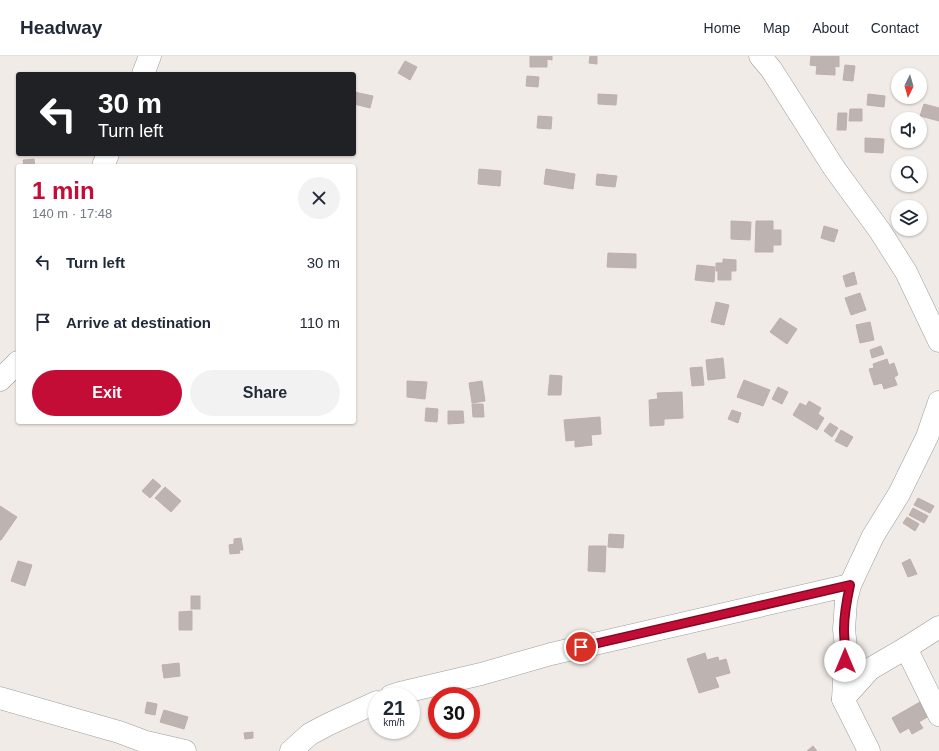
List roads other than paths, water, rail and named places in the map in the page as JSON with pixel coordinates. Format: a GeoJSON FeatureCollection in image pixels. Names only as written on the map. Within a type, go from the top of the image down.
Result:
{"type":"FeatureCollection","features":[{"type":"Feature","properties":{"kind":"street"},"geometry":{"type":"LineString","coordinates":[[144,72],[150,56]]}},
{"type":"Feature","properties":{"kind":"street"},"geometry":{"type":"LineString","coordinates":[[760,56],[772,69],[834,168],[880,231],[906,272],[939,341]]}},
{"type":"Feature","properties":{"kind":"street"},"geometry":{"type":"LineString","coordinates":[[0,380],[16,364]]}},
{"type":"Feature","properties":{"kind":"street"},"geometry":{"type":"LineString","coordinates":[[869,751],[843,699],[846,648],[844,629],[846,600],[850,585],[873,536],[899,494],[927,437],[939,402]]}},
{"type":"Feature","properties":{"kind":"street"},"geometry":{"type":"LineString","coordinates":[[420,688],[482,674],[551,654],[850,585]]}},
{"type":"Feature","properties":{"kind":"street"},"geometry":{"type":"LineString","coordinates":[[843,699],[870,668],[939,627]]}},
{"type":"Feature","properties":{"kind":"street"},"geometry":{"type":"LineString","coordinates":[[906,648],[939,715]]}},
{"type":"Feature","properties":{"kind":"street"},"geometry":{"type":"LineString","coordinates":[[0,698],[112,730],[146,742],[185,751]]}},
{"type":"Feature","properties":{"kind":"street"},"geometry":{"type":"LineString","coordinates":[[291,751],[307,742],[329,724],[368,706]]}}]}
